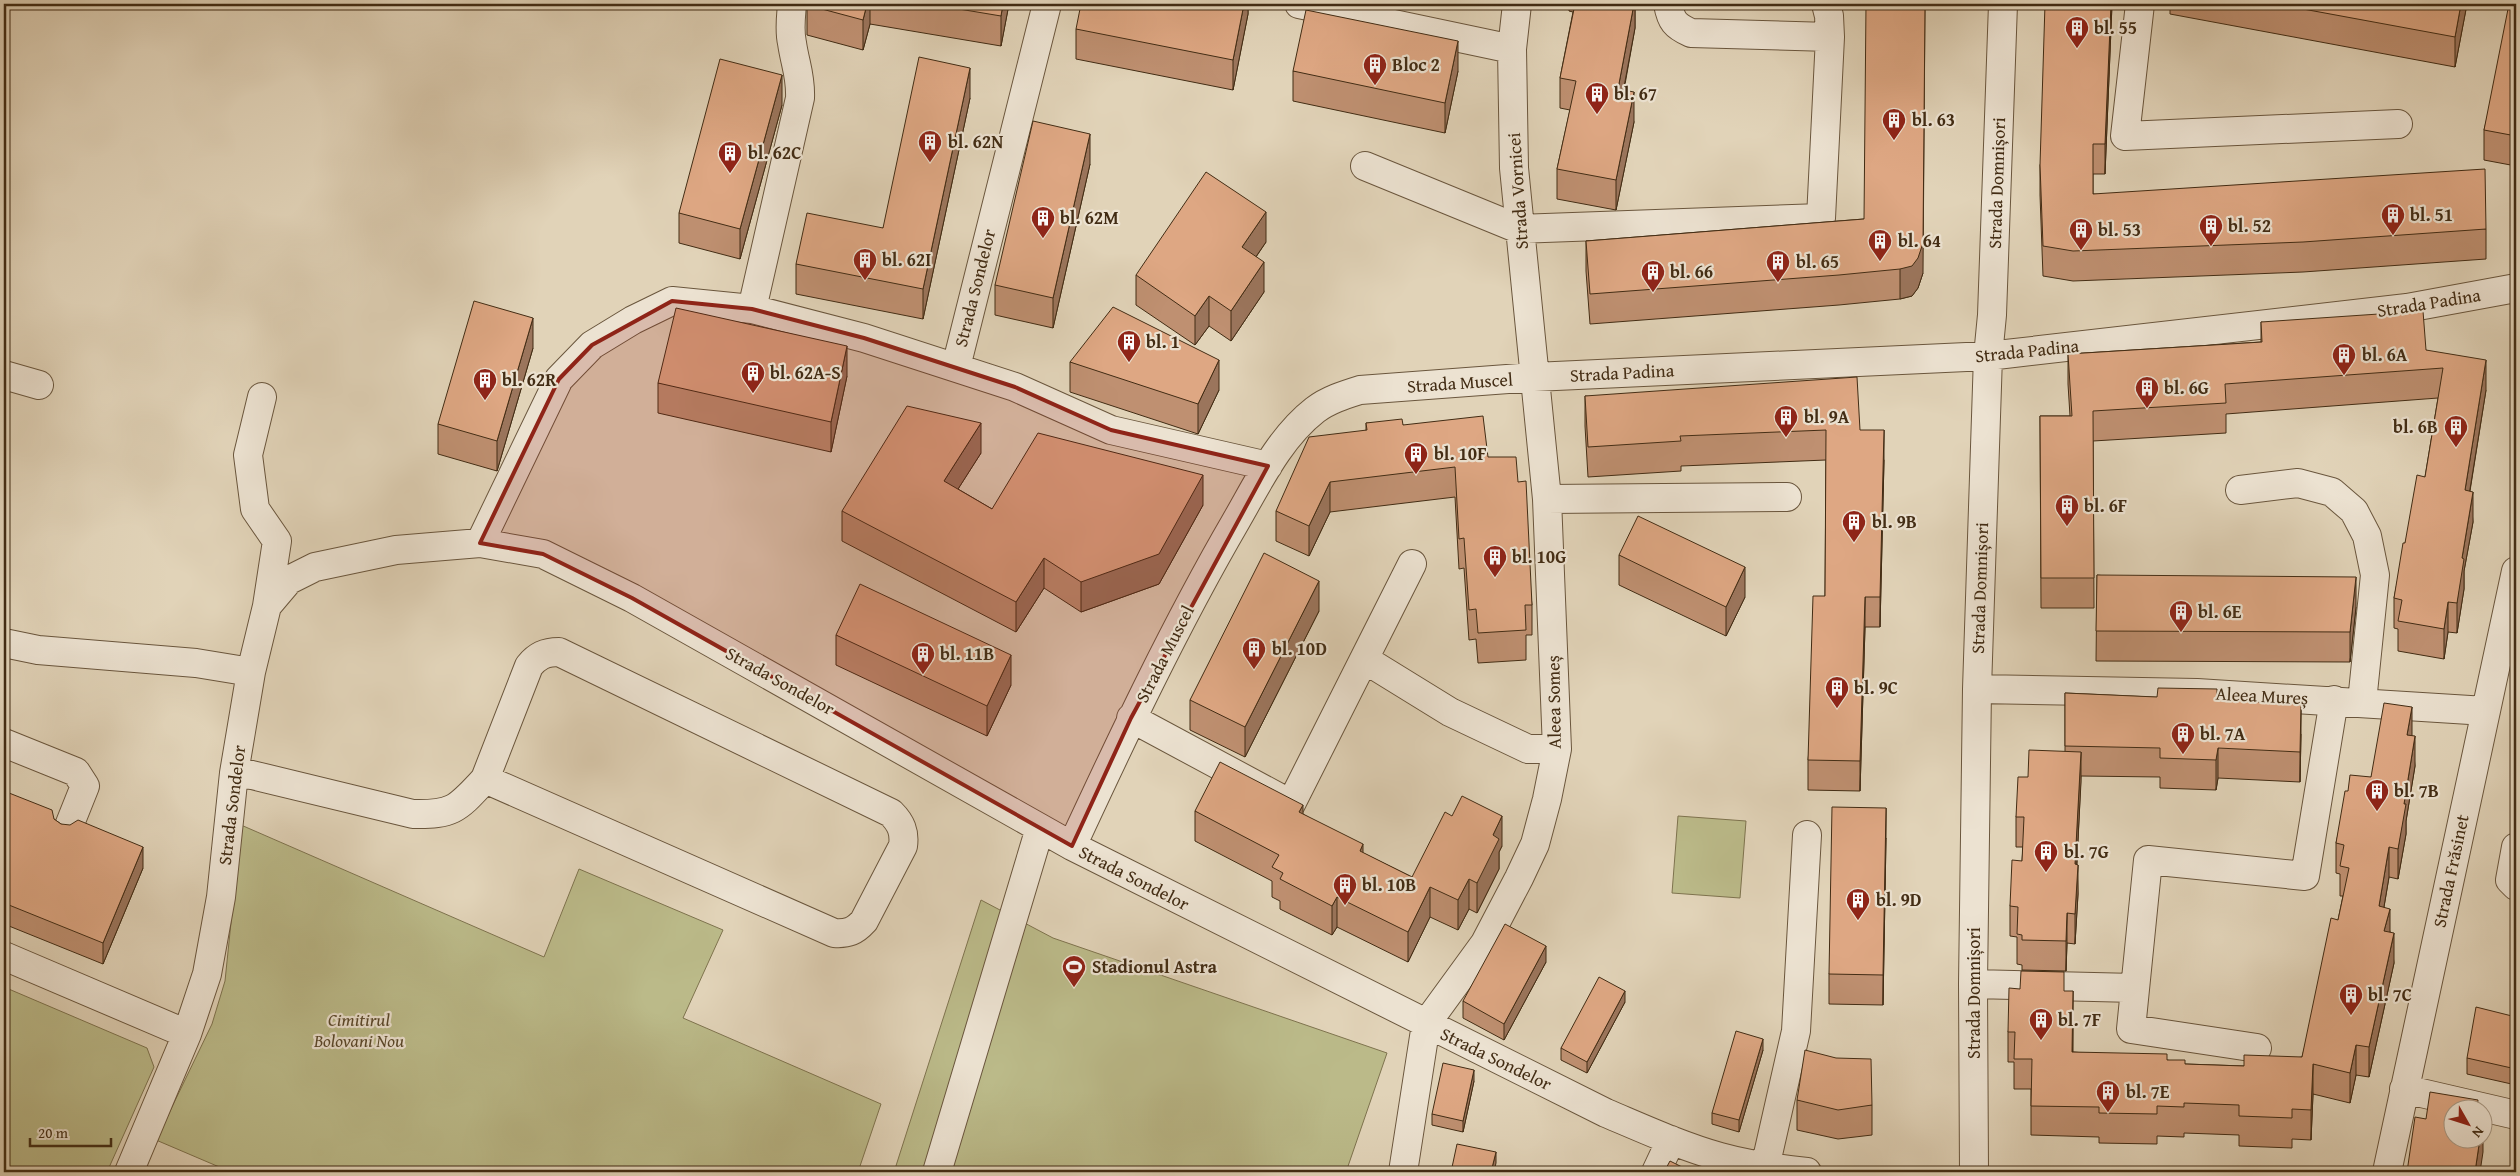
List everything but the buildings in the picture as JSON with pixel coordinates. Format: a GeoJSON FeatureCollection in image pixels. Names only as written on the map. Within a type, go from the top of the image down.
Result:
{"type":"FeatureCollection","features":[{"type":"Feature","properties":{"kind":"street"},"geometry":{"type":"LineString","coordinates":[[752,309],[800,98],[799,71],[790,27],[792,4]]}},
{"type":"Feature","properties":{"kind":"street","name":"Strada Sondelor"},"geometry":{"type":"LineString","coordinates":[[480,543],[559,380],[592,345],[633,320],[672,302],[752,309],[864,338],[956,367],[1047,4]]}},
{"type":"Feature","properties":{"kind":"street"},"geometry":{"type":"LineString","coordinates":[[1298,4],[1512,49]]}},
{"type":"Feature","properties":{"kind":"street","name":"Strada Vornicei"},"geometry":{"type":"LineString","coordinates":[[1517,4],[1512,49],[1514,168],[1534,377]]}},
{"type":"Feature","properties":{"kind":"street"},"geometry":{"type":"LineString","coordinates":[[1668,4],[1676,27],[1691,33],[1830,37]]}},
{"type":"Feature","properties":{"kind":"street"},"geometry":{"type":"LineString","coordinates":[[1365,166],[1519,229],[1821,218],[1830,37],[1830,16],[1826,4]]}},
{"type":"Feature","properties":{"kind":"street","name":"Strada Domnișori"},"geometry":{"type":"LineString","coordinates":[[1974,1172],[1973,984],[1977,689],[1988,356],[1992,314],[2003,4]]}},
{"type":"Feature","properties":{"kind":"street"},"geometry":{"type":"LineString","coordinates":[[2140,4],[2125,136],[2398,124]]}},
{"type":"Feature","properties":{"kind":"street","name":"Strada Padina"},"geometry":{"type":"LineString","coordinates":[[1534,377],[1988,356],[2388,310],[2516,288]]}},
{"type":"Feature","properties":{"kind":"street"},"geometry":{"type":"LineString","coordinates":[[956,367],[1015,387],[1111,430],[1268,466]]}},
{"type":"Feature","properties":{"kind":"street"},"geometry":{"type":"LineString","coordinates":[[4,375],[39,385]]}},
{"type":"Feature","properties":{"kind":"street","name":"Strada Muscel"},"geometry":{"type":"LineString","coordinates":[[1072,846],[1131,718],[1212,563],[1268,466],[1298,427],[1315,410],[1338,397],[1360,390],[1534,377]]}},
{"type":"Feature","properties":{"kind":"street","name":"Aleea Someș"},"geometry":{"type":"LineString","coordinates":[[1426,1024],[1485,943],[1519,878],[1535,844],[1548,799],[1557,749],[1547,499],[1534,377]]}},
{"type":"Feature","properties":{"kind":"street"},"geometry":{"type":"LineString","coordinates":[[262,397],[248,455],[255,509],[277,541],[267,606]]}},
{"type":"Feature","properties":{"kind":"street"},"geometry":{"type":"LineString","coordinates":[[2240,490],[2298,483],[2332,492],[2354,510],[2367,536],[2375,575],[2362,702]]}},
{"type":"Feature","properties":{"kind":"street"},"geometry":{"type":"LineString","coordinates":[[1547,499],[1787,497]]}},
{"type":"Feature","properties":{"kind":"street","name":"Strada Sondelor"},"geometry":{"type":"LineString","coordinates":[[129,1172],[187,1034],[206,974],[221,897],[234,773],[251,672],[267,606],[289,580],[315,567],[396,550],[480,543],[544,554],[632,598],[1072,846],[1606,1113],[1671,1140],[1720,1157],[1765,1170],[1807,1172]]}},
{"type":"Feature","properties":{"kind":"street"},"geometry":{"type":"LineString","coordinates":[[1131,718],[1291,804],[1412,564]]}},
{"type":"Feature","properties":{"kind":"street","name":"Strada Frăsinet"},"geometry":{"type":"LineString","coordinates":[[2387,1172],[2486,711],[2507,648],[2516,571]]}},
{"type":"Feature","properties":{"kind":"street"},"geometry":{"type":"LineString","coordinates":[[4,643],[38,650],[196,663],[251,672]]}},
{"type":"Feature","properties":{"kind":"street"},"geometry":{"type":"LineString","coordinates":[[234,773],[252,775],[413,814],[439,815],[461,806],[485,779],[529,666],[535,658],[548,652],[559,652],[891,813],[898,820],[904,837],[903,846],[864,921],[856,930],[846,934],[834,933],[485,779]]}},
{"type":"Feature","properties":{"kind":"street"},"geometry":{"type":"LineString","coordinates":[[1364,659],[1450,712],[1528,748],[1557,749]]}},
{"type":"Feature","properties":{"kind":"street","name":"Aleea Mureș"},"geometry":{"type":"LineString","coordinates":[[1977,689],[2197,693],[2334,700],[2486,711]]}},
{"type":"Feature","properties":{"kind":"street"},"geometry":{"type":"LineString","coordinates":[[2257,1048],[2131,1029],[2148,860],[2305,876],[2334,700]]}},
{"type":"Feature","properties":{"kind":"street"},"geometry":{"type":"LineString","coordinates":[[4,743],[76,772],[85,786],[67,831]]}},
{"type":"Feature","properties":{"kind":"street"},"geometry":{"type":"LineString","coordinates":[[937,1172],[1040,828]]}},
{"type":"Feature","properties":{"kind":"street"},"geometry":{"type":"LineString","coordinates":[[1765,1170],[1796,1031],[1806,835]]}},
{"type":"Feature","properties":{"kind":"street"},"geometry":{"type":"LineString","coordinates":[[2516,847],[2510,880],[2516,886]]}},
{"type":"Feature","properties":{"kind":"street"},"geometry":{"type":"LineString","coordinates":[[4,956],[187,1034]]}},
{"type":"Feature","properties":{"kind":"street"},"geometry":{"type":"LineString","coordinates":[[1973,984],[2135,988]]}},
{"type":"Feature","properties":{"kind":"street"},"geometry":{"type":"LineString","coordinates":[[1403,1172],[1426,1024]]}},
{"type":"Feature","properties":{"kind":"street"},"geometry":{"type":"LineString","coordinates":[[2404,1089],[2516,1115]]}},
{"type":"Feature","properties":{"kind":"street"},"geometry":{"type":"LineString","coordinates":[[1656,1172],[1671,1140]]}},
{"type":"Feature","properties":{"kind":"highlighted area"},"geometry":{"type":"Polygon","coordinates":[[[672,301],[752,309],[864,338],[1015,387],[1111,430],[1268,466],[1131,718],[1072,846],[632,598],[543,554],[480,543],[559,379],[592,345],[672,301]]]}},
{"type":"Feature","properties":{"kind":"green space"},"geometry":{"type":"Polygon","coordinates":[[[1678,816],[1746,821],[1740,898],[1672,893],[1678,816]]]}},
{"type":"Feature","properties":{"kind":"green space","name":"Cimitirul Bolovani Nou"},"geometry":{"type":"Polygon","coordinates":[[[241,825],[544,957],[579,869],[723,930],[683,1018],[881,1104],[858,1172],[231,1172],[156,1140],[212,1024],[225,981],[241,825]]]}},
{"type":"Feature","properties":{"kind":"green space","name":"Stadionul Astra"},"geometry":{"type":"Polygon","coordinates":[[[981,900],[1053,938],[1387,1053],[1346,1172],[894,1172],[981,900]]]}},
{"type":"Feature","properties":{"kind":"green space"},"geometry":{"type":"Polygon","coordinates":[[[4,987],[147,1048],[154,1067],[107,1172],[4,1172],[4,987]]]}},
{"type":"Feature","properties":{"kind":"place","name":"bl. 55"},"geometry":{"type":"Point","coordinates":[2077,49]}},
{"type":"Feature","properties":{"kind":"place","name":"Bloc 2"},"geometry":{"type":"Point","coordinates":[1375,86]}},
{"type":"Feature","properties":{"kind":"place","name":"bl. 67"},"geometry":{"type":"Point","coordinates":[1597,115]}},
{"type":"Feature","properties":{"kind":"place","name":"bl. 63"},"geometry":{"type":"Point","coordinates":[1894,141]}},
{"type":"Feature","properties":{"kind":"place","name":"bl. 62N"},"geometry":{"type":"Point","coordinates":[930,163]}},
{"type":"Feature","properties":{"kind":"place","name":"bl. 62C"},"geometry":{"type":"Point","coordinates":[730,174]}},
{"type":"Feature","properties":{"kind":"place","name":"bl. 51"},"geometry":{"type":"Point","coordinates":[2393,236]}},
{"type":"Feature","properties":{"kind":"place","name":"bl. 62M"},"geometry":{"type":"Point","coordinates":[1043,239]}},
{"type":"Feature","properties":{"kind":"place","name":"bl. 52"},"geometry":{"type":"Point","coordinates":[2211,247]}},
{"type":"Feature","properties":{"kind":"place","name":"bl. 53"},"geometry":{"type":"Point","coordinates":[2081,251]}},
{"type":"Feature","properties":{"kind":"place","name":"bl. 64"},"geometry":{"type":"Point","coordinates":[1880,262]}},
{"type":"Feature","properties":{"kind":"place","name":"bl. 62I"},"geometry":{"type":"Point","coordinates":[865,281]}},
{"type":"Feature","properties":{"kind":"place","name":"bl. 65"},"geometry":{"type":"Point","coordinates":[1778,283]}},
{"type":"Feature","properties":{"kind":"place","name":"bl. 66"},"geometry":{"type":"Point","coordinates":[1653,293]}},
{"type":"Feature","properties":{"kind":"place","name":"bl. 1"},"geometry":{"type":"Point","coordinates":[1129,363]}},
{"type":"Feature","properties":{"kind":"place","name":"bl. 6A"},"geometry":{"type":"Point","coordinates":[2344,376]}},
{"type":"Feature","properties":{"kind":"place","name":"bl. 62A-S"},"geometry":{"type":"Point","coordinates":[753,394]}},
{"type":"Feature","properties":{"kind":"place","name":"bl. 62R"},"geometry":{"type":"Point","coordinates":[485,401]}},
{"type":"Feature","properties":{"kind":"place","name":"bl. 6G"},"geometry":{"type":"Point","coordinates":[2147,409]}},
{"type":"Feature","properties":{"kind":"place","name":"bl. 9A"},"geometry":{"type":"Point","coordinates":[1786,438]}},
{"type":"Feature","properties":{"kind":"place","name":"bl. 6B"},"geometry":{"type":"Point","coordinates":[2456,448]}},
{"type":"Feature","properties":{"kind":"place","name":"bl. 10F"},"geometry":{"type":"Point","coordinates":[1416,475]}},
{"type":"Feature","properties":{"kind":"place","name":"bl. 6F"},"geometry":{"type":"Point","coordinates":[2067,527]}},
{"type":"Feature","properties":{"kind":"place","name":"bl. 9B"},"geometry":{"type":"Point","coordinates":[1854,543]}},
{"type":"Feature","properties":{"kind":"place","name":"bl. 10G"},"geometry":{"type":"Point","coordinates":[1495,578]}},
{"type":"Feature","properties":{"kind":"place","name":"bl. 6E"},"geometry":{"type":"Point","coordinates":[2181,633]}},
{"type":"Feature","properties":{"kind":"place","name":"bl. 10D"},"geometry":{"type":"Point","coordinates":[1254,670]}},
{"type":"Feature","properties":{"kind":"place","name":"bl. 11B"},"geometry":{"type":"Point","coordinates":[923,675]}},
{"type":"Feature","properties":{"kind":"place","name":"bl. 9C"},"geometry":{"type":"Point","coordinates":[1837,709]}},
{"type":"Feature","properties":{"kind":"place","name":"bl. 7A"},"geometry":{"type":"Point","coordinates":[2183,755]}},
{"type":"Feature","properties":{"kind":"place","name":"bl. 7B"},"geometry":{"type":"Point","coordinates":[2377,812]}},
{"type":"Feature","properties":{"kind":"place","name":"bl. 7G"},"geometry":{"type":"Point","coordinates":[2046,873]}},
{"type":"Feature","properties":{"kind":"place","name":"bl. 10B"},"geometry":{"type":"Point","coordinates":[1345,906]}},
{"type":"Feature","properties":{"kind":"place","name":"bl. 9D"},"geometry":{"type":"Point","coordinates":[1858,921]}},
{"type":"Feature","properties":{"kind":"place","name":"Stadionul Astra"},"geometry":{"type":"Point","coordinates":[1074,988]}},
{"type":"Feature","properties":{"kind":"place","name":"bl. 7C"},"geometry":{"type":"Point","coordinates":[2351,1016]}},
{"type":"Feature","properties":{"kind":"place","name":"bl. 7F"},"geometry":{"type":"Point","coordinates":[2041,1041]}},
{"type":"Feature","properties":{"kind":"place","name":"bl. 7E"},"geometry":{"type":"Point","coordinates":[2108,1113]}}]}
